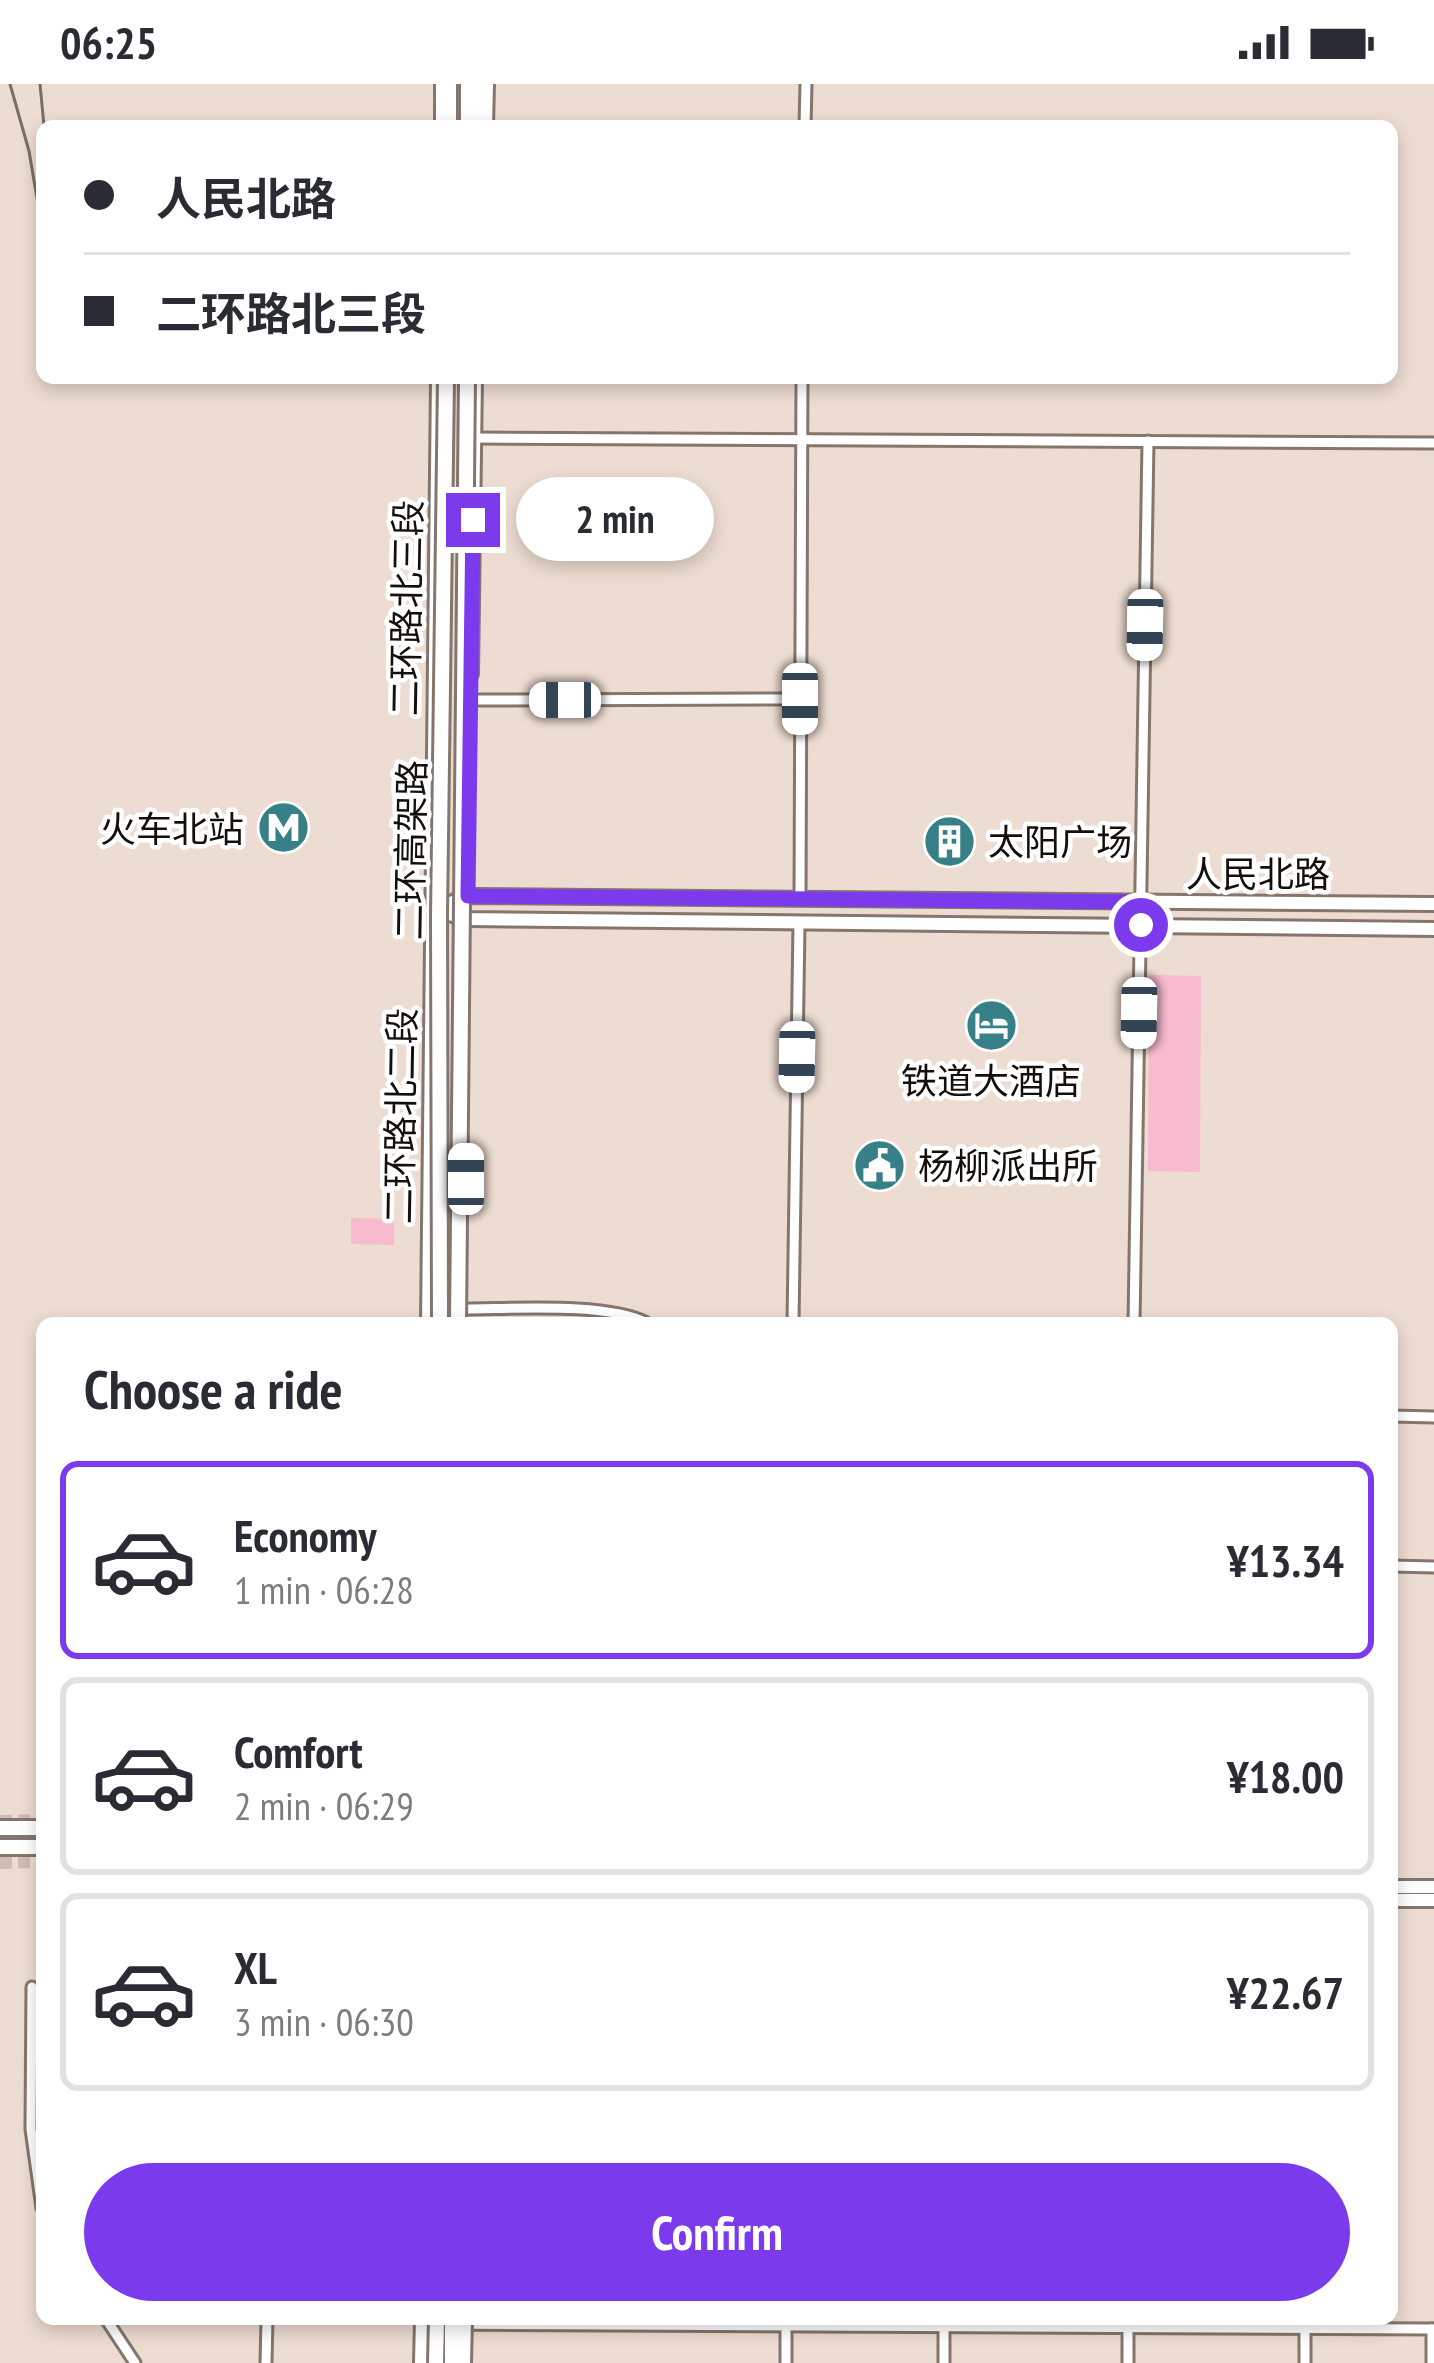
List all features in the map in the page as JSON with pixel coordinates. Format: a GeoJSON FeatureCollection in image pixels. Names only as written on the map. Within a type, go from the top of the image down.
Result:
{"type":"FeatureCollection","features":[{"type":"Feature","properties":{"kind":"highway"},"geometry":{"type":"LineString","coordinates":[[445,120],[446,84]]}},
{"type":"Feature","properties":{"kind":"highway"},"geometry":{"type":"LineString","coordinates":[[468,84],[468,120]]}},
{"type":"Feature","properties":{"kind":"highway"},"geometry":{"type":"LineString","coordinates":[[482,84],[482,120]]}},
{"type":"Feature","properties":{"kind":"highway","name":"二环高架路"},"geometry":{"type":"LineString","coordinates":[[435,1317],[440,1282],[442,384]]}},
{"type":"Feature","properties":{"kind":"highway","name":"二环高架路"},"geometry":{"type":"LineString","coordinates":[[462,1317],[471,384]]}},
{"type":"Feature","properties":{"kind":"highway"},"geometry":{"type":"LineString","coordinates":[[0,1828],[36,1828]]}},
{"type":"Feature","properties":{"kind":"highway"},"geometry":{"type":"LineString","coordinates":[[0,1847],[36,1847]]}},
{"type":"Feature","properties":{"kind":"highway"},"geometry":{"type":"LineString","coordinates":[[430,2325],[436,2340],[435,2363]]}},
{"type":"Feature","properties":{"kind":"highway"},"geometry":{"type":"LineString","coordinates":[[458,2325],[458,2363]]}},
{"type":"Feature","properties":{"kind":"main road","name":"二环路北三段"},"geometry":{"type":"LineString","coordinates":[[432,910],[442,384]]}},
{"type":"Feature","properties":{"kind":"main road","name":"二环路北三段"},"geometry":{"type":"LineString","coordinates":[[468,919],[471,384]]}},
{"type":"Feature","properties":{"kind":"main road","name":"人民北路"},"geometry":{"type":"LineString","coordinates":[[432,910],[468,896],[1434,904]]}},
{"type":"Feature","properties":{"kind":"main road","name":"人民北路"},"geometry":{"type":"LineString","coordinates":[[432,910],[468,919],[1434,928]]}},
{"type":"Feature","properties":{"kind":"main road","name":"二环路北二段"},"geometry":{"type":"LineString","coordinates":[[432,910],[434,1317]]}},
{"type":"Feature","properties":{"kind":"main road","name":"二环路北二段"},"geometry":{"type":"LineString","coordinates":[[462,1317],[468,919]]}},
{"type":"Feature","properties":{"kind":"main road"},"geometry":{"type":"LineString","coordinates":[[1398,1887],[1434,1887]]}},
{"type":"Feature","properties":{"kind":"main road"},"geometry":{"type":"LineString","coordinates":[[1398,1900],[1434,1900]]}},
{"type":"Feature","properties":{"kind":"main road"},"geometry":{"type":"LineString","coordinates":[[421,2363],[427,2325]]}},
{"type":"Feature","properties":{"kind":"street"},"geometry":{"type":"LineString","coordinates":[[805,120],[806,84]]}},
{"type":"Feature","properties":{"kind":"street"},"geometry":{"type":"LineString","coordinates":[[800,899],[802,384]]}},
{"type":"Feature","properties":{"kind":"street"},"geometry":{"type":"LineString","coordinates":[[474,438],[1434,443]]}},
{"type":"Feature","properties":{"kind":"street"},"geometry":{"type":"LineString","coordinates":[[1135,1317],[1148,441]]}},
{"type":"Feature","properties":{"kind":"street"},"geometry":{"type":"LineString","coordinates":[[470,700],[800,699]]}},
{"type":"Feature","properties":{"kind":"street"},"geometry":{"type":"LineString","coordinates":[[793,1317],[799,924]]}},
{"type":"Feature","properties":{"kind":"street"},"geometry":{"type":"LineString","coordinates":[[473,1317],[562,1309],[626,1317]]}},
{"type":"Feature","properties":{"kind":"street"},"geometry":{"type":"LineString","coordinates":[[1398,1416],[1434,1417]]}},
{"type":"Feature","properties":{"kind":"street"},"geometry":{"type":"LineString","coordinates":[[1398,1566],[1434,1567]]}},
{"type":"Feature","properties":{"kind":"street"},"geometry":{"type":"LineString","coordinates":[[32,1987],[31,2129],[36,2165]]}},
{"type":"Feature","properties":{"kind":"street"},"geometry":{"type":"LineString","coordinates":[[110,2325],[135,2363]]}},
{"type":"Feature","properties":{"kind":"street"},"geometry":{"type":"LineString","coordinates":[[266,2363],[267,2325]]}},
{"type":"Feature","properties":{"kind":"street"},"geometry":{"type":"LineString","coordinates":[[786,2325],[786,2363]]}},
{"type":"Feature","properties":{"kind":"street"},"geometry":{"type":"LineString","coordinates":[[944,2325],[944,2363]]}},
{"type":"Feature","properties":{"kind":"street"},"geometry":{"type":"LineString","coordinates":[[1128,2325],[1128,2363]]}},
{"type":"Feature","properties":{"kind":"street"},"geometry":{"type":"LineString","coordinates":[[1305,2325],[1305,2363]]}},
{"type":"Feature","properties":{"kind":"street"},"geometry":{"type":"LineString","coordinates":[[1331,2325],[1433,2329],[1432,2363]]}},
{"type":"Feature","properties":{"kind":"shaded area"},"geometry":{"type":"Polygon","coordinates":[[[1149,975],[1201,976],[1200,1172],[1148,1171],[1149,975]]]}},
{"type":"Feature","properties":{"kind":"shaded area"},"geometry":{"type":"Polygon","coordinates":[[[351,1218],[394,1219],[394,1245],[351,1244],[351,1218]]]}},
{"type":"Feature","properties":{"kind":"tunnel"},"geometry":{"type":"LineString","coordinates":[[0,1821],[36,1820]]}},
{"type":"Feature","properties":{"kind":"tunnel"},"geometry":{"type":"LineString","coordinates":[[0,1863],[36,1862]]}},
{"type":"Feature","properties":{"kind":"railway"},"geometry":{"type":"LineString","coordinates":[[10,84],[36,192]]}},
{"type":"Feature","properties":{"kind":"railway"},"geometry":{"type":"LineString","coordinates":[[40,84],[43,120]]}},
{"type":"Feature","properties":{"kind":"place","name":"火车北站"},"geometry":{"type":"Point","coordinates":[283,828]}},
{"type":"Feature","properties":{"kind":"place","name":"太阳广场"},"geometry":{"type":"Point","coordinates":[949,841]}},
{"type":"Feature","properties":{"kind":"place","name":"铁道大酒店"},"geometry":{"type":"Point","coordinates":[991,1025]}},
{"type":"Feature","properties":{"kind":"place","name":"杨柳派出所"},"geometry":{"type":"Point","coordinates":[879,1165]}},
{"type":"Feature","properties":{"kind":"route"},"geometry":{"type":"LineString","coordinates":[[473,520],[468,896],[1141,902],[1141,925]]}}]}
